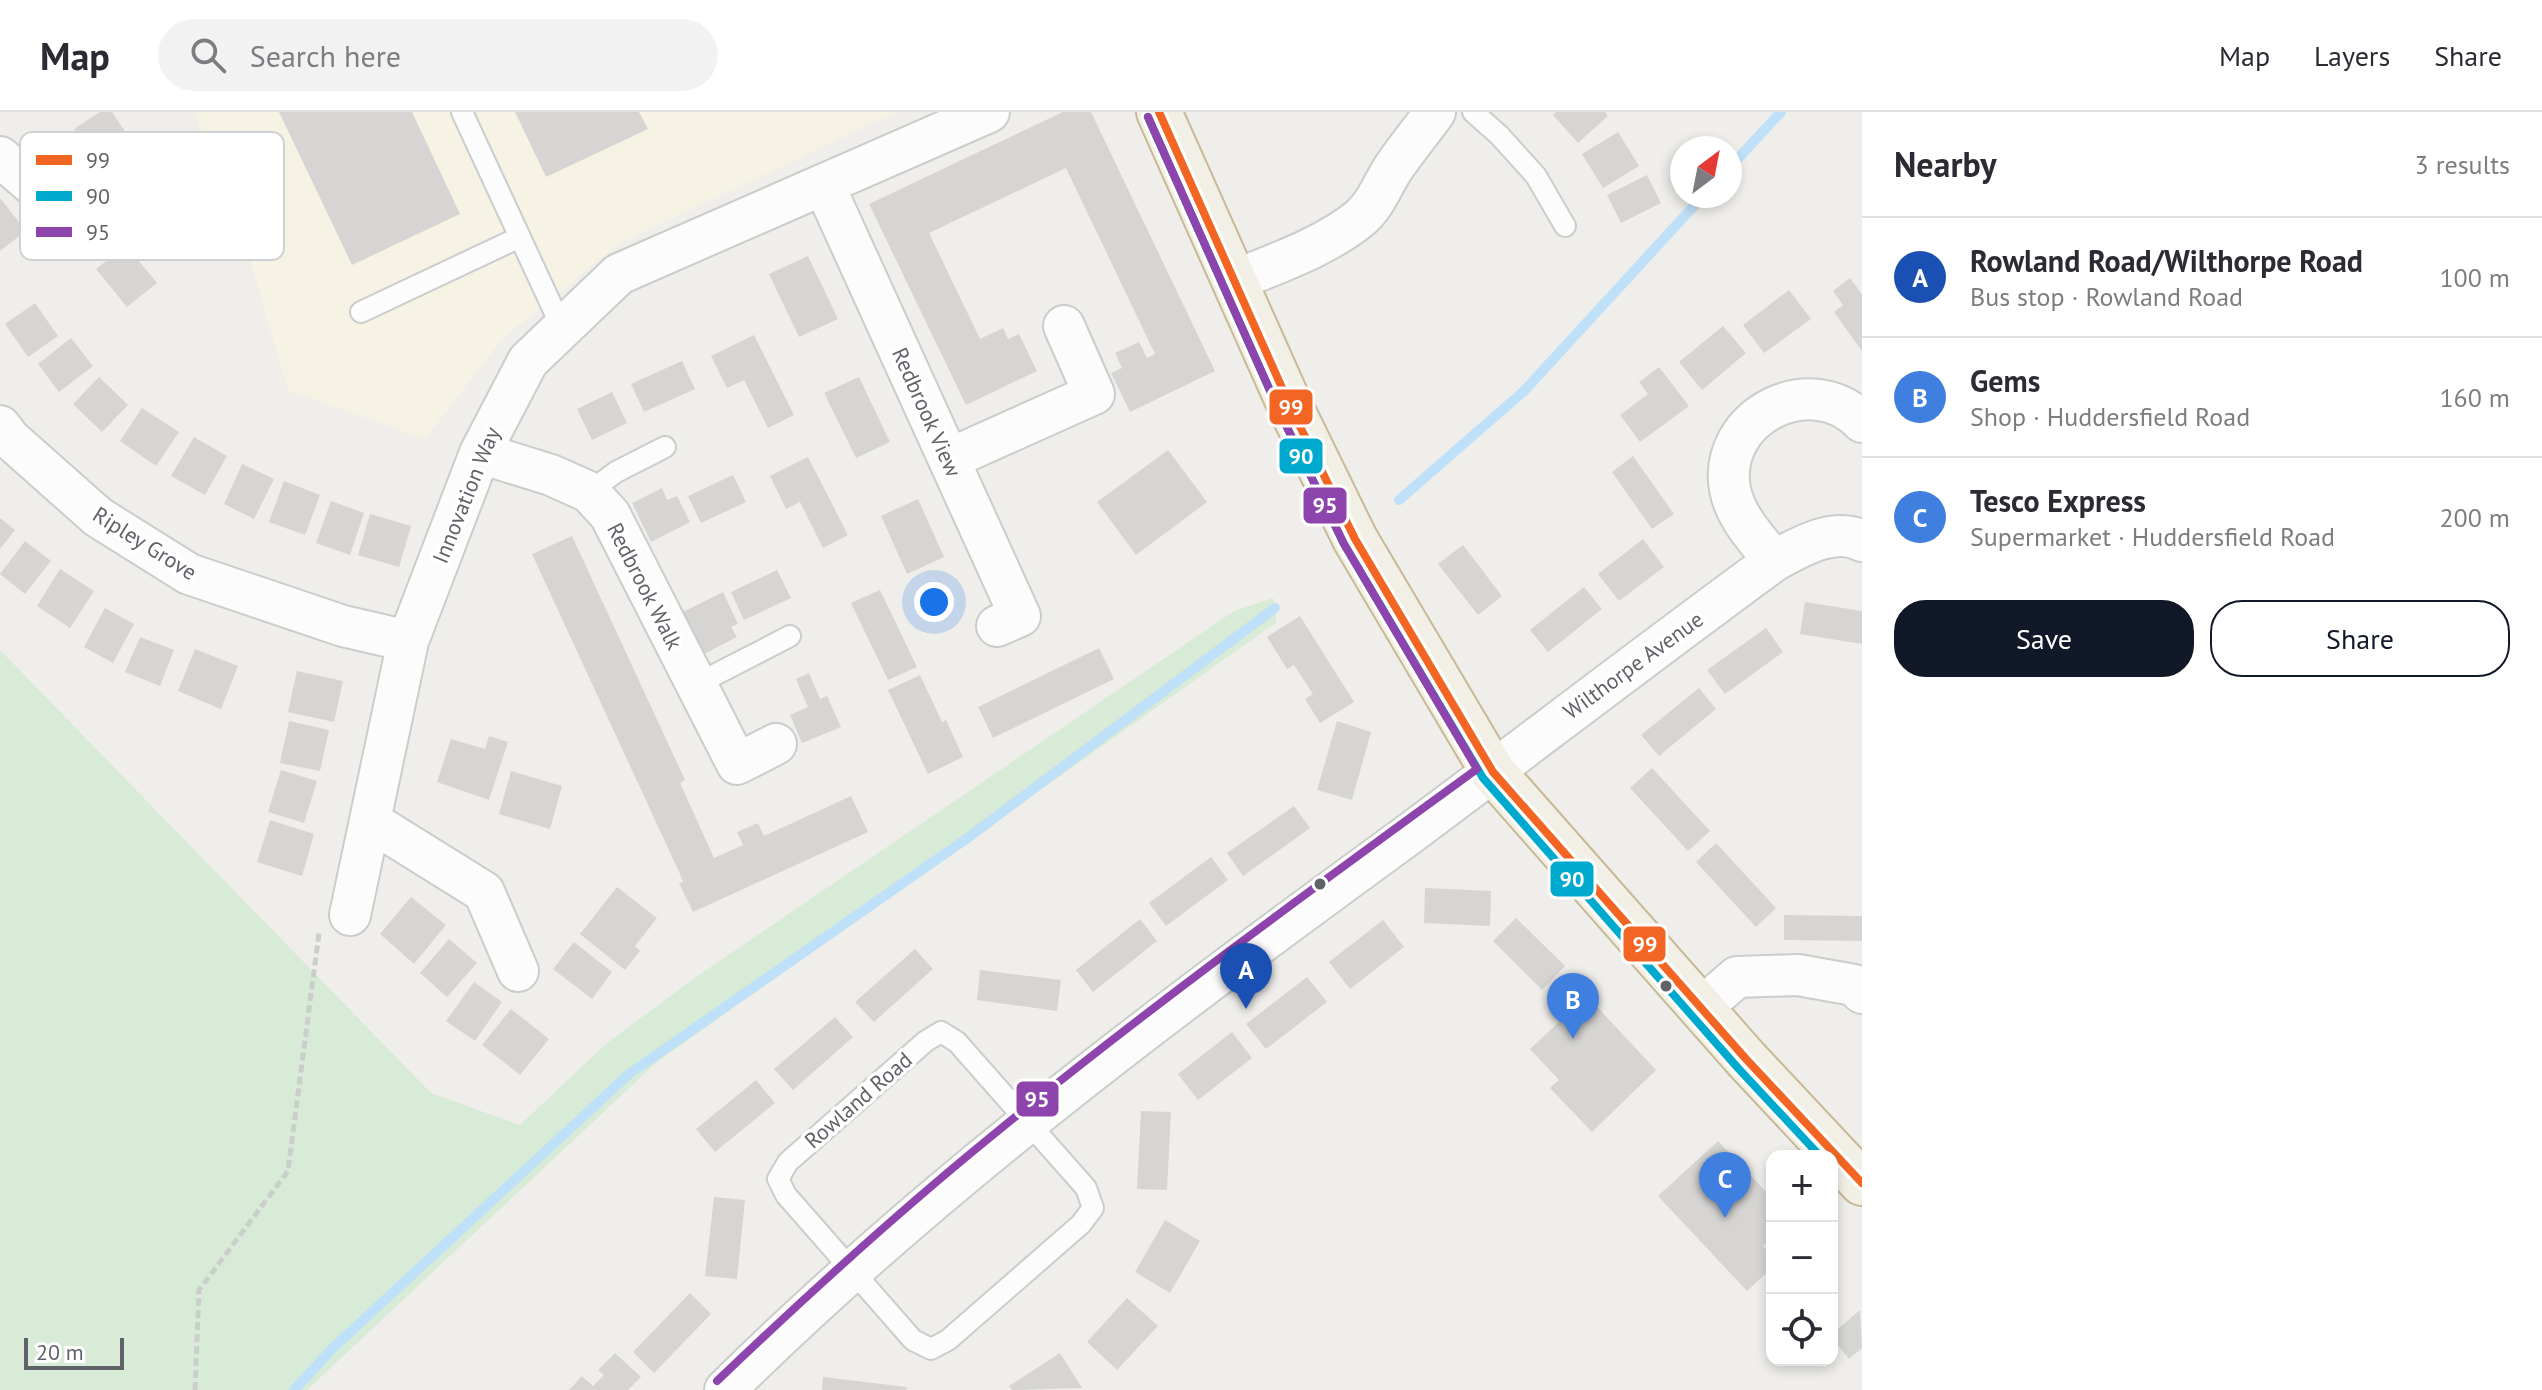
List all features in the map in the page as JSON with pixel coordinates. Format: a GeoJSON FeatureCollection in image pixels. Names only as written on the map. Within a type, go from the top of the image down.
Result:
{"type":"FeatureCollection","features":[{"type":"Feature","properties":{"kind":"highway"},"geometry":{"type":"LineString","coordinates":[[1159,112],[1291,408],[1355,539],[1493,772],[1701,1008],[1862,1183]]}},
{"type":"Feature","properties":{"kind":"street"},"geometry":{"type":"LineString","coordinates":[[1236,280],[1293,256],[1361,218],[1378,198],[1392,170],[1435,112]]}},
{"type":"Feature","properties":{"kind":"street","name":"Innovation Way"},"geometry":{"type":"LineString","coordinates":[[350,915],[408,641],[480,453],[528,361],[619,274],[977,115]]}},
{"type":"Feature","properties":{"kind":"street"},"geometry":{"type":"LineString","coordinates":[[0,157],[20,174]]}},
{"type":"Feature","properties":{"kind":"street","name":"Redbrook View"},"geometry":{"type":"LineString","coordinates":[[824,185],[1020,616],[997,626]]}},
{"type":"Feature","properties":{"kind":"street"},"geometry":{"type":"LineString","coordinates":[[949,459],[1094,394],[1064,326]]}},
{"type":"Feature","properties":{"kind":"street"},"geometry":{"type":"LineString","coordinates":[[1774,561],[1737,513],[1730,488],[1730,461],[1740,436],[1757,416],[1780,403],[1806,398],[1832,402],[1862,422]]}},
{"type":"Feature","properties":{"kind":"street","name":"Ripley Grove"},"geometry":{"type":"LineString","coordinates":[[0,426],[10,439],[98,517],[189,574],[343,626],[408,641]]}},
{"type":"Feature","properties":{"kind":"street","name":"Redbrook Walk"},"geometry":{"type":"LineString","coordinates":[[480,453],[551,475],[589,492],[610,515],[737,764],[776,744]]}},
{"type":"Feature","properties":{"kind":"street","name":"Wilthorpe Avenue"},"geometry":{"type":"LineString","coordinates":[[1493,772],[1560,718],[1774,561],[1804,545],[1860,532]]}},
{"type":"Feature","properties":{"kind":"street"},"geometry":{"type":"LineString","coordinates":[[725,1390],[940,1192],[1243,955],[1493,772]]}},
{"type":"Feature","properties":{"kind":"street"},"geometry":{"type":"LineString","coordinates":[[370,821],[484,892],[518,971]]}},
{"type":"Feature","properties":{"kind":"street"},"geometry":{"type":"LineString","coordinates":[[1701,1008],[1737,977],[1798,975],[1854,985],[1862,993]]}},
{"type":"Feature","properties":{"kind":"lane"},"geometry":{"type":"LineString","coordinates":[[462,112],[562,328]]}},
{"type":"Feature","properties":{"kind":"lane"},"geometry":{"type":"LineString","coordinates":[[1473,112],[1536,176],[1565,226]]}},
{"type":"Feature","properties":{"kind":"lane"},"geometry":{"type":"LineString","coordinates":[[361,312],[520,237]]}},
{"type":"Feature","properties":{"kind":"lane"},"geometry":{"type":"LineString","coordinates":[[589,492],[616,472],[665,447]]}},
{"type":"Feature","properties":{"kind":"lane"},"geometry":{"type":"LineString","coordinates":[[695,685],[790,636]]}},
{"type":"Feature","properties":{"kind":"lane","name":"Rowland Road"},"geometry":{"type":"LineString","coordinates":[[941,1032],[957,1042],[1086,1188],[1093,1208],[1081,1224],[948,1340],[931,1349],[913,1340],[852,1271],[786,1195],[778,1179],[788,1162],[926,1041],[941,1032]]}},
{"type":"Feature","properties":{"kind":"path"},"geometry":{"type":"LineString","coordinates":[[195,1390],[199,1290],[288,1171],[322,909],[350,915]]}},
{"type":"Feature","properties":{"kind":"shaded area"},"geometry":{"type":"Polygon","coordinates":[[[193,112],[896,112],[618,244],[502,339],[425,439],[288,390],[250,260],[284,260],[284,132],[202,132],[193,112]]]}},
{"type":"Feature","properties":{"kind":"green space"},"geometry":{"type":"Polygon","coordinates":[[[1273,598],[1277,622],[657,1062],[307,1390],[0,1390],[0,650],[431,1093],[520,1125],[607,1043],[696,977],[1234,611],[1273,598]]]}},
{"type":"Feature","properties":{"kind":"building"},"geometry":{"type":"Polygon","coordinates":[[[100,112],[112,112],[125,132],[76,132],[74,129],[100,112]]]}},
{"type":"Feature","properties":{"kind":"building"},"geometry":{"type":"Polygon","coordinates":[[[279,112],[412,112],[460,214],[352,265],[279,112]]]}},
{"type":"Feature","properties":{"kind":"building"},"geometry":{"type":"Polygon","coordinates":[[[515,112],[639,112],[648,129],[546,177],[515,112]]]}},
{"type":"Feature","properties":{"kind":"building"},"geometry":{"type":"Polygon","coordinates":[[[1063,112],[1091,112],[1215,371],[1130,412],[1111,373],[1122,368],[1115,353],[1139,342],[1147,358],[1155,354],[1066,168],[929,233],[980,339],[1003,328],[1008,339],[1019,334],[1037,371],[966,405],[869,204],[1063,112]]]}},
{"type":"Feature","properties":{"kind":"building"},"geometry":{"type":"Polygon","coordinates":[[[1556,112],[1605,112],[1608,116],[1578,143],[1553,115],[1556,112]]]}},
{"type":"Feature","properties":{"kind":"building"},"geometry":{"type":"Polygon","coordinates":[[[1618,132],[1639,166],[1603,188],[1582,154],[1618,132]]]}},
{"type":"Feature","properties":{"kind":"building"},"geometry":{"type":"Polygon","coordinates":[[[1647,175],[1661,203],[1621,223],[1607,195],[1647,175]]]}},
{"type":"Feature","properties":{"kind":"building"},"geometry":{"type":"Polygon","coordinates":[[[0,198],[20,223],[20,236],[0,251],[0,198]]]}},
{"type":"Feature","properties":{"kind":"building"},"geometry":{"type":"Polygon","coordinates":[[[808,256],[838,319],[799,337],[769,274],[808,256]]]}},
{"type":"Feature","properties":{"kind":"building"},"geometry":{"type":"Polygon","coordinates":[[[107,260],[138,260],[157,283],[127,307],[96,269],[107,260]]]}},
{"type":"Feature","properties":{"kind":"building"},"geometry":{"type":"Polygon","coordinates":[[[1850,278],[1862,294],[1862,351],[1834,312],[1843,305],[1833,291],[1850,278]]]}},
{"type":"Feature","properties":{"kind":"building"},"geometry":{"type":"Polygon","coordinates":[[[1789,290],[1811,319],[1764,353],[1743,325],[1789,290]]]}},
{"type":"Feature","properties":{"kind":"building"},"geometry":{"type":"Polygon","coordinates":[[[35,303],[58,336],[28,357],[5,324],[35,303]]]}},
{"type":"Feature","properties":{"kind":"building"},"geometry":{"type":"Polygon","coordinates":[[[1723,326],[1746,353],[1702,390],[1679,362],[1723,326]]]}},
{"type":"Feature","properties":{"kind":"building"},"geometry":{"type":"Polygon","coordinates":[[[754,335],[794,415],[768,428],[744,380],[727,388],[711,356],[754,335]]]}},
{"type":"Feature","properties":{"kind":"building"},"geometry":{"type":"Polygon","coordinates":[[[71,338],[93,366],[59,392],[38,364],[71,338]]]}},
{"type":"Feature","properties":{"kind":"building"},"geometry":{"type":"Polygon","coordinates":[[[682,361],[695,389],[644,412],[631,384],[682,361]]]}},
{"type":"Feature","properties":{"kind":"building"},"geometry":{"type":"Polygon","coordinates":[[[1659,367],[1689,406],[1640,442],[1620,415],[1648,394],[1639,382],[1659,367]]]}},
{"type":"Feature","properties":{"kind":"building"},"geometry":{"type":"Polygon","coordinates":[[[99,377],[128,405],[102,432],[73,404],[99,377]]]}},
{"type":"Feature","properties":{"kind":"building"},"geometry":{"type":"Polygon","coordinates":[[[859,377],[890,442],[856,458],[824,393],[859,377]]]}},
{"type":"Feature","properties":{"kind":"building"},"geometry":{"type":"Polygon","coordinates":[[[612,392],[627,423],[592,440],[577,409],[612,392]]]}},
{"type":"Feature","properties":{"kind":"building"},"geometry":{"type":"Polygon","coordinates":[[[142,408],[179,432],[156,466],[120,441],[142,408]]]}},
{"type":"Feature","properties":{"kind":"building"},"geometry":{"type":"Polygon","coordinates":[[[194,437],[227,456],[205,495],[171,476],[194,437]]]}},
{"type":"Feature","properties":{"kind":"building"},"geometry":{"type":"Polygon","coordinates":[[[1168,450],[1207,502],[1136,555],[1097,502],[1168,450]]]}},
{"type":"Feature","properties":{"kind":"building"},"geometry":{"type":"Polygon","coordinates":[[[1633,456],[1674,514],[1652,529],[1612,472],[1633,456]]]}},
{"type":"Feature","properties":{"kind":"building"},"geometry":{"type":"Polygon","coordinates":[[[808,457],[848,535],[823,548],[800,502],[786,509],[770,476],[808,457]]]}},
{"type":"Feature","properties":{"kind":"building"},"geometry":{"type":"Polygon","coordinates":[[[242,464],[274,479],[254,519],[224,504],[242,464]]]}},
{"type":"Feature","properties":{"kind":"building"},"geometry":{"type":"Polygon","coordinates":[[[733,475],[746,502],[701,523],[688,496],[733,475]]]}},
{"type":"Feature","properties":{"kind":"building"},"geometry":{"type":"Polygon","coordinates":[[[284,481],[320,495],[305,535],[269,522],[284,481]]]}},
{"type":"Feature","properties":{"kind":"building"},"geometry":{"type":"Polygon","coordinates":[[[662,488],[667,500],[677,496],[690,522],[651,542],[632,503],[662,488]]]}},
{"type":"Feature","properties":{"kind":"building"},"geometry":{"type":"Polygon","coordinates":[[[918,499],[944,557],[907,574],[881,516],[918,499]]]}},
{"type":"Feature","properties":{"kind":"building"},"geometry":{"type":"Polygon","coordinates":[[[331,501],[364,513],[350,555],[316,543],[331,501]]]}},
{"type":"Feature","properties":{"kind":"building"},"geometry":{"type":"Polygon","coordinates":[[[370,514],[411,526],[399,567],[358,555],[370,514]]]}},
{"type":"Feature","properties":{"kind":"building"},"geometry":{"type":"Polygon","coordinates":[[[0,518],[15,530],[0,549],[0,518]]]}},
{"type":"Feature","properties":{"kind":"building"},"geometry":{"type":"Polygon","coordinates":[[[572,536],[685,780],[680,783],[714,858],[743,845],[737,832],[758,823],[764,836],[851,796],[868,832],[693,912],[679,883],[683,882],[680,874],[532,554],[572,536]]]}},
{"type":"Feature","properties":{"kind":"building"},"geometry":{"type":"Polygon","coordinates":[[[1643,539],[1664,567],[1619,601],[1598,574],[1643,539]]]}},
{"type":"Feature","properties":{"kind":"building"},"geometry":{"type":"Polygon","coordinates":[[[25,541],[51,561],[25,594],[0,574],[25,541]]]}},
{"type":"Feature","properties":{"kind":"building"},"geometry":{"type":"Polygon","coordinates":[[[1463,545],[1502,596],[1478,615],[1438,564],[1463,545]]]}},
{"type":"Feature","properties":{"kind":"building"},"geometry":{"type":"Polygon","coordinates":[[[60,569],[94,591],[70,628],[37,606],[60,569]]]}},
{"type":"Feature","properties":{"kind":"building"},"geometry":{"type":"Polygon","coordinates":[[[777,570],[791,598],[744,620],[731,592],[777,570]]]}},
{"type":"Feature","properties":{"kind":"building"},"geometry":{"type":"Polygon","coordinates":[[[1584,587],[1602,609],[1548,652],[1530,630],[1584,587]]]}},
{"type":"Feature","properties":{"kind":"building"},"geometry":{"type":"Polygon","coordinates":[[[880,590],[917,667],[888,680],[851,603],[880,590]]]}},
{"type":"Feature","properties":{"kind":"building"},"geometry":{"type":"Polygon","coordinates":[[[723,592],[738,624],[731,627],[737,637],[704,654],[683,612],[723,592]]]}},
{"type":"Feature","properties":{"kind":"building"},"geometry":{"type":"Polygon","coordinates":[[[1805,602],[1862,611],[1862,644],[1800,634],[1805,602]]]}},
{"type":"Feature","properties":{"kind":"building"},"geometry":{"type":"Polygon","coordinates":[[[105,608],[134,624],[113,663],[84,647],[105,608]]]}},
{"type":"Feature","properties":{"kind":"building"},"geometry":{"type":"Polygon","coordinates":[[[1300,616],[1354,702],[1320,723],[1305,699],[1313,694],[1294,665],[1287,669],[1267,637],[1300,616]]]}},
{"type":"Feature","properties":{"kind":"building"},"geometry":{"type":"Polygon","coordinates":[[[1766,628],[1783,652],[1725,694],[1707,670],[1766,628]]]}},
{"type":"Feature","properties":{"kind":"building"},"geometry":{"type":"Polygon","coordinates":[[[140,637],[174,650],[160,686],[125,672],[140,637]]]}},
{"type":"Feature","properties":{"kind":"building"},"geometry":{"type":"Polygon","coordinates":[[[1099,648],[1114,679],[993,738],[978,707],[1099,648]]]}},
{"type":"Feature","properties":{"kind":"building"},"geometry":{"type":"Polygon","coordinates":[[[195,649],[238,666],[221,709],[178,691],[195,649]]]}},
{"type":"Feature","properties":{"kind":"building"},"geometry":{"type":"Polygon","coordinates":[[[297,671],[343,681],[334,722],[288,712],[297,671]]]}},
{"type":"Feature","properties":{"kind":"building"},"geometry":{"type":"Polygon","coordinates":[[[809,673],[820,699],[827,696],[841,727],[802,743],[790,715],[808,707],[796,679],[809,673]]]}},
{"type":"Feature","properties":{"kind":"building"},"geometry":{"type":"Polygon","coordinates":[[[920,675],[963,757],[928,774],[888,690],[920,675]]]}},
{"type":"Feature","properties":{"kind":"building"},"geometry":{"type":"Polygon","coordinates":[[[1699,688],[1716,709],[1659,756],[1641,735],[1699,688]]]}},
{"type":"Feature","properties":{"kind":"building"},"geometry":{"type":"Polygon","coordinates":[[[289,721],[329,730],[320,771],[280,763],[289,721]]]}},
{"type":"Feature","properties":{"kind":"building"},"geometry":{"type":"Polygon","coordinates":[[[1337,721],[1371,732],[1352,800],[1317,790],[1337,721]]]}},
{"type":"Feature","properties":{"kind":"building"},"geometry":{"type":"Polygon","coordinates":[[[489,736],[508,742],[489,800],[437,782],[451,739],[485,749],[489,736]]]}},
{"type":"Feature","properties":{"kind":"building"},"geometry":{"type":"Polygon","coordinates":[[[1652,768],[1710,831],[1688,851],[1630,788],[1652,768]]]}},
{"type":"Feature","properties":{"kind":"building"},"geometry":{"type":"Polygon","coordinates":[[[281,770],[317,781],[304,823],[268,812],[281,770]]]}},
{"type":"Feature","properties":{"kind":"building"},"geometry":{"type":"Polygon","coordinates":[[[511,771],[562,786],[550,829],[499,814],[511,771]]]}},
{"type":"Feature","properties":{"kind":"building"},"geometry":{"type":"Polygon","coordinates":[[[1294,806],[1310,828],[1243,876],[1227,853],[1294,806]]]}},
{"type":"Feature","properties":{"kind":"building"},"geometry":{"type":"Polygon","coordinates":[[[270,820],[314,834],[302,876],[257,862],[270,820]]]}},
{"type":"Feature","properties":{"kind":"building"},"geometry":{"type":"Polygon","coordinates":[[[1716,843],[1776,908],[1756,927],[1696,862],[1716,843]]]}},
{"type":"Feature","properties":{"kind":"building"},"geometry":{"type":"Polygon","coordinates":[[[1211,857],[1228,880],[1166,926],[1149,903],[1211,857]]]}},
{"type":"Feature","properties":{"kind":"building"},"geometry":{"type":"Polygon","coordinates":[[[617,887],[657,918],[635,946],[640,951],[625,970],[580,934],[617,887]]]}},
{"type":"Feature","properties":{"kind":"building"},"geometry":{"type":"Polygon","coordinates":[[[1425,888],[1491,891],[1490,926],[1424,923],[1425,888]]]}},
{"type":"Feature","properties":{"kind":"building"},"geometry":{"type":"Polygon","coordinates":[[[411,897],[446,925],[414,964],[380,934],[411,897]]]}},
{"type":"Feature","properties":{"kind":"building"},"geometry":{"type":"Polygon","coordinates":[[[1784,915],[1862,916],[1862,941],[1784,940],[1784,915]]]}},
{"type":"Feature","properties":{"kind":"building"},"geometry":{"type":"Polygon","coordinates":[[[1516,918],[1565,966],[1542,990],[1493,941],[1516,918]]]}},
{"type":"Feature","properties":{"kind":"building"},"geometry":{"type":"Polygon","coordinates":[[[1140,919],[1157,941],[1093,992],[1076,970],[1140,919]]]}},
{"type":"Feature","properties":{"kind":"building"},"geometry":{"type":"Polygon","coordinates":[[[1383,920],[1404,947],[1350,989],[1329,962],[1383,920]]]}},
{"type":"Feature","properties":{"kind":"building"},"geometry":{"type":"Polygon","coordinates":[[[449,939],[477,963],[447,997],[420,973],[449,939]]]}},
{"type":"Feature","properties":{"kind":"building"},"geometry":{"type":"Polygon","coordinates":[[[574,942],[612,972],[592,999],[553,969],[574,942]]]}},
{"type":"Feature","properties":{"kind":"building"},"geometry":{"type":"Polygon","coordinates":[[[915,949],[933,969],[874,1022],[855,1002],[915,949]]]}},
{"type":"Feature","properties":{"kind":"building"},"geometry":{"type":"Polygon","coordinates":[[[980,970],[1061,980],[1057,1011],[977,1000],[980,970]]]}},
{"type":"Feature","properties":{"kind":"building"},"geometry":{"type":"Polygon","coordinates":[[[1307,977],[1327,1002],[1266,1049],[1246,1024],[1307,977]]]}},
{"type":"Feature","properties":{"kind":"building"},"geometry":{"type":"Polygon","coordinates":[[[474,982],[502,1002],[475,1041],[446,1021],[474,982]]]}},
{"type":"Feature","properties":{"kind":"building"},"geometry":{"type":"Polygon","coordinates":[[[1587,996],[1656,1070],[1592,1132],[1550,1088],[1559,1080],[1530,1049],[1587,996]]]}},
{"type":"Feature","properties":{"kind":"building"},"geometry":{"type":"Polygon","coordinates":[[[511,1009],[549,1039],[520,1075],[482,1045],[511,1009]]]}},
{"type":"Feature","properties":{"kind":"building"},"geometry":{"type":"Polygon","coordinates":[[[835,1017],[853,1037],[793,1090],[774,1069],[835,1017]]]}},
{"type":"Feature","properties":{"kind":"building"},"geometry":{"type":"Polygon","coordinates":[[[1232,1032],[1252,1058],[1198,1100],[1178,1074],[1232,1032]]]}},
{"type":"Feature","properties":{"kind":"building"},"geometry":{"type":"Polygon","coordinates":[[[756,1080],[775,1103],[715,1152],[696,1129],[756,1080]]]}},
{"type":"Feature","properties":{"kind":"building"},"geometry":{"type":"Polygon","coordinates":[[[1141,1111],[1171,1112],[1167,1190],[1137,1189],[1141,1111]]]}},
{"type":"Feature","properties":{"kind":"building"},"geometry":{"type":"Polygon","coordinates":[[[1718,1141],[1766,1192],[1766,1243],[1763,1246],[1766,1249],[1766,1274],[1747,1291],[1658,1196],[1718,1141]]]}},
{"type":"Feature","properties":{"kind":"building"},"geometry":{"type":"Polygon","coordinates":[[[714,1197],[745,1200],[737,1279],[705,1276],[714,1197]]]}},
{"type":"Feature","properties":{"kind":"building"},"geometry":{"type":"Polygon","coordinates":[[[1165,1220],[1200,1241],[1170,1293],[1135,1272],[1165,1220]]]}},
{"type":"Feature","properties":{"kind":"building"},"geometry":{"type":"Polygon","coordinates":[[[690,1293],[711,1314],[654,1373],[633,1352],[690,1293]]]}},
{"type":"Feature","properties":{"kind":"building"},"geometry":{"type":"Polygon","coordinates":[[[1127,1298],[1158,1326],[1117,1370],[1087,1342],[1127,1298]]]}},
{"type":"Feature","properties":{"kind":"building"},"geometry":{"type":"Polygon","coordinates":[[[1860,1310],[1862,1348],[1849,1359],[1838,1345],[1838,1329],[1860,1310]]]}},
{"type":"Feature","properties":{"kind":"building"},"geometry":{"type":"Polygon","coordinates":[[[615,1353],[641,1377],[628,1390],[569,1390],[582,1376],[593,1386],[604,1375],[598,1370],[615,1353]]]}},
{"type":"Feature","properties":{"kind":"building"},"geometry":{"type":"Polygon","coordinates":[[[1060,1353],[1082,1388],[1012,1390],[1009,1386],[1060,1353]]]}},
{"type":"Feature","properties":{"kind":"building"},"geometry":{"type":"Polygon","coordinates":[[[823,1377],[907,1387],[906,1390],[822,1390],[823,1377]]]}},
{"type":"Feature","properties":{"kind":"waterway"},"geometry":{"type":"LineString","coordinates":[[1742,154],[1781,112]]}},
{"type":"Feature","properties":{"kind":"waterway"},"geometry":{"type":"LineString","coordinates":[[1399,500],[1524,391],[1692,208]]}},
{"type":"Feature","properties":{"kind":"waterway"},"geometry":{"type":"LineString","coordinates":[[294,1390],[333,1348],[629,1074],[969,837],[1275,608]]}},
{"type":"Feature","properties":{"kind":"transit line","name":"99"},"geometry":{"type":"LineString","coordinates":[[1159,112],[1291,408],[1355,539],[1493,772],[1746,1059],[1862,1183]]}},
{"type":"Feature","properties":{"kind":"transit line","name":"90"},"geometry":{"type":"LineString","coordinates":[[1148,117],[1280,413],[1344,544],[1483,778],[1737,1067],[1814,1150]]}},
{"type":"Feature","properties":{"kind":"transit line","name":"95"},"geometry":{"type":"LineString","coordinates":[[717,1381],[887,1225],[1052,1087],[1232,949],[1477,769],[1344,544],[1280,413],[1148,117]]}},
{"type":"Feature","properties":{"kind":"place","name":"Rowland Road/Wilthorpe Road"},"geometry":{"type":"Point","coordinates":[1246,1009]}},
{"type":"Feature","properties":{"kind":"place","name":"Gems"},"geometry":{"type":"Point","coordinates":[1573,1039]}},
{"type":"Feature","properties":{"kind":"place","name":"Tesco Express"},"geometry":{"type":"Point","coordinates":[1725,1218]}}]}
